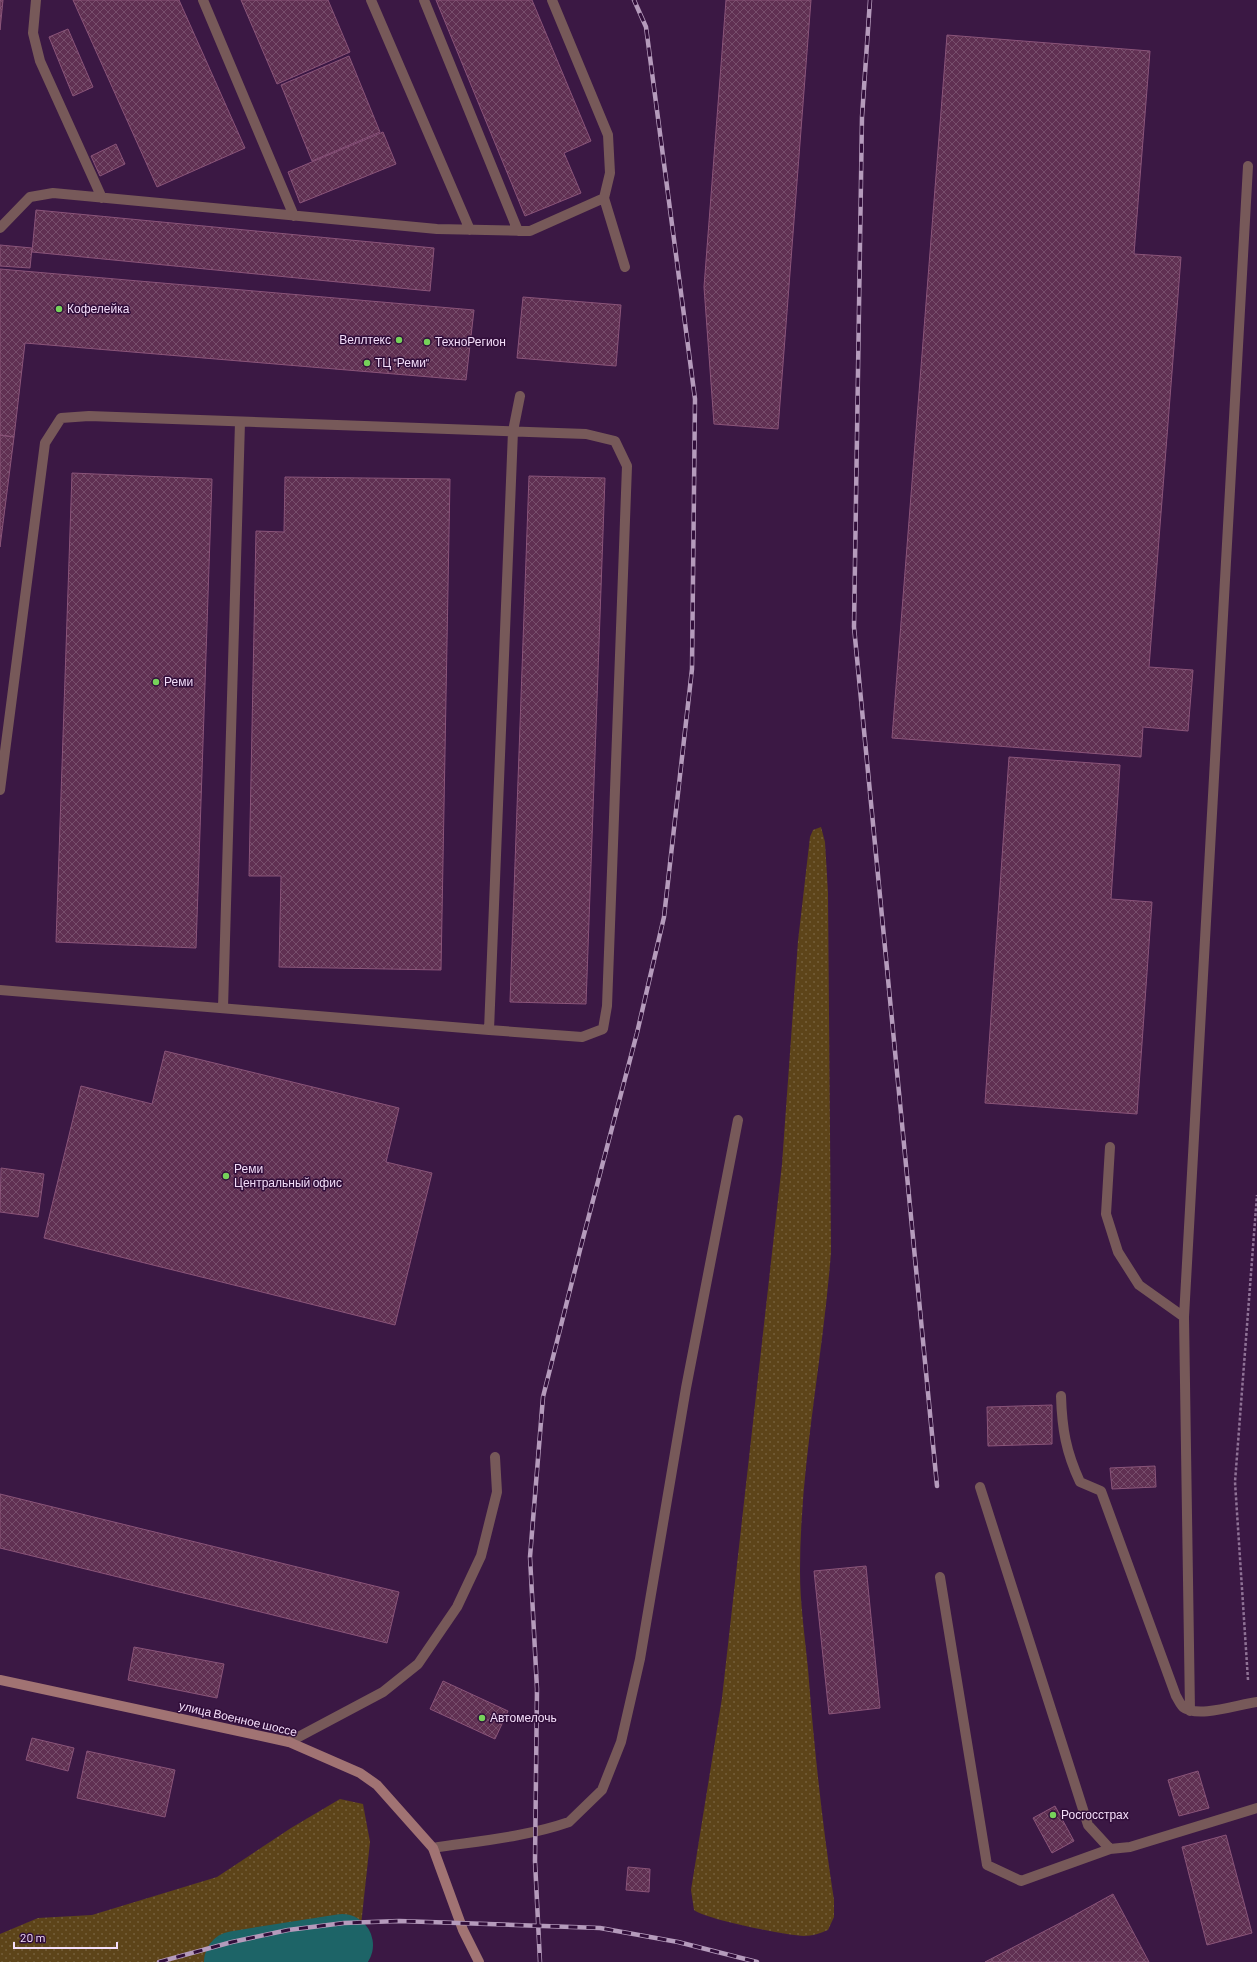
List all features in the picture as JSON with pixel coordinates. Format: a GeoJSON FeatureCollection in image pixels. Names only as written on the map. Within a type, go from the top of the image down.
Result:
{"type":"FeatureCollection","features":[{"type":"Feature","properties":{"kind":"main road","name":"улица Военное шоссе"},"geometry":{"type":"LineString","coordinates":[[0,1680],[289,1742],[360,1773],[377,1785],[433,1848],[463,1930],[480,1962]]}},
{"type":"Feature","properties":{"kind":"lane"},"geometry":{"type":"LineString","coordinates":[[36,0],[33,33],[40,61],[102,198]]}},
{"type":"Feature","properties":{"kind":"lane"},"geometry":{"type":"LineString","coordinates":[[203,0],[294,216]]}},
{"type":"Feature","properties":{"kind":"lane"},"geometry":{"type":"LineString","coordinates":[[371,0],[470,230]]}},
{"type":"Feature","properties":{"kind":"lane"},"geometry":{"type":"LineString","coordinates":[[424,0],[518,231]]}},
{"type":"Feature","properties":{"kind":"lane"},"geometry":{"type":"LineString","coordinates":[[552,0],[608,135],[610,173],[604,198],[625,267]]}},
{"type":"Feature","properties":{"kind":"lane"},"geometry":{"type":"LineString","coordinates":[[1190,1711],[1184,1317],[1248,166]]}},
{"type":"Feature","properties":{"kind":"lane"},"geometry":{"type":"LineString","coordinates":[[0,228],[30,197],[53,193],[437,229],[518,231],[530,231],[604,198]]}},
{"type":"Feature","properties":{"kind":"lane"},"geometry":{"type":"LineString","coordinates":[[489,1030],[513,431],[520,396]]}},
{"type":"Feature","properties":{"kind":"lane"},"geometry":{"type":"LineString","coordinates":[[0,790],[45,443],[62,418],[89,416],[586,434],[615,441],[627,466],[607,1006],[603,1029],[582,1037],[0,990]]}},
{"type":"Feature","properties":{"kind":"lane"},"geometry":{"type":"LineString","coordinates":[[223,1008],[240,422]]}},
{"type":"Feature","properties":{"kind":"lane"},"geometry":{"type":"LineString","coordinates":[[433,1848],[535,1832],[562,1825],[569,1822],[602,1790],[621,1742],[640,1659],[686,1388],[738,1120]]}},
{"type":"Feature","properties":{"kind":"lane"},"geometry":{"type":"LineString","coordinates":[[1110,1147],[1106,1214],[1118,1252],[1139,1285],[1184,1317]]}},
{"type":"Feature","properties":{"kind":"lane"},"geometry":{"type":"LineString","coordinates":[[1061,1396],[1062,1423],[1069,1458],[1080,1482],[1101,1491],[1176,1696],[1183,1706],[1190,1711],[1216,1710],[1253,1702]]}},
{"type":"Feature","properties":{"kind":"lane"},"geometry":{"type":"LineString","coordinates":[[289,1742],[383,1692],[418,1664],[457,1607],[481,1556],[497,1492],[495,1457]]}},
{"type":"Feature","properties":{"kind":"lane"},"geometry":{"type":"LineString","coordinates":[[980,1487],[1088,1825],[1110,1849]]}},
{"type":"Feature","properties":{"kind":"lane"},"geometry":{"type":"LineString","coordinates":[[940,1577],[987,1865],[1021,1881],[1110,1849],[1130,1847],[1257,1808]]}},
{"type":"Feature","properties":{"kind":"path"},"geometry":{"type":"LineString","coordinates":[[1253,1702],[1235,1482],[1257,1195]]}},
{"type":"Feature","properties":{"kind":"shaded area"},"geometry":{"type":"Polygon","coordinates":[[[821,827],[825,842],[828,893],[831,1252],[804,1491],[801,1531],[800,1583],[816,1756],[834,1900],[834,1917],[828,1930],[804,1936],[747,1926],[702,1914],[694,1910],[691,1890],[722,1698],[782,1164],[798,941],[810,837],[813,830],[821,827]]]}},
{"type":"Feature","properties":{"kind":"shaded area"},"geometry":{"type":"Polygon","coordinates":[[[340,1799],[363,1804],[370,1842],[357,1962],[0,1962],[0,1934],[38,1918],[92,1915],[217,1877],[291,1828],[340,1799]]]}},
{"type":"Feature","properties":{"kind":"building"},"geometry":{"type":"Polygon","coordinates":[[[0,0],[3,0],[0,30],[0,0]]]}},
{"type":"Feature","properties":{"kind":"building"},"geometry":{"type":"Polygon","coordinates":[[[73,0],[179,0],[245,148],[157,187],[73,0]]]}},
{"type":"Feature","properties":{"kind":"building"},"geometry":{"type":"Polygon","coordinates":[[[241,0],[328,0],[350,52],[277,84],[241,0]]]}},
{"type":"Feature","properties":{"kind":"building"},"geometry":{"type":"Polygon","coordinates":[[[436,0],[532,0],[591,141],[564,153],[581,193],[525,216],[436,0]]]}},
{"type":"Feature","properties":{"kind":"building"},"geometry":{"type":"Polygon","coordinates":[[[726,0],[811,0],[778,429],[714,424],[704,287],[726,0]]]}},
{"type":"Feature","properties":{"kind":"building"},"geometry":{"type":"Polygon","coordinates":[[[68,29],[93,87],[73,96],[49,37],[68,29]]]}},
{"type":"Feature","properties":{"kind":"building"},"geometry":{"type":"Polygon","coordinates":[[[947,35],[1150,51],[1134,254],[1181,257],[1149,667],[1193,670],[1188,731],[1143,727],[1141,757],[892,738],[947,35]]]}},
{"type":"Feature","properties":{"kind":"building"},"geometry":{"type":"Polygon","coordinates":[[[349,56],[380,132],[312,161],[281,85],[349,56]]]}},
{"type":"Feature","properties":{"kind":"building"},"geometry":{"type":"Polygon","coordinates":[[[383,132],[396,164],[300,203],[288,172],[383,132]]]}},
{"type":"Feature","properties":{"kind":"building"},"geometry":{"type":"Polygon","coordinates":[[[116,144],[125,164],[100,176],[91,156],[116,144]]]}},
{"type":"Feature","properties":{"kind":"building"},"geometry":{"type":"Polygon","coordinates":[[[36,210],[434,248],[430,291],[32,252],[36,210]]]}},
{"type":"Feature","properties":{"kind":"building"},"geometry":{"type":"Polygon","coordinates":[[[0,245],[32,248],[30,268],[0,266],[0,245]]]}},
{"type":"Feature","properties":{"kind":"building","name":"ТЦ \"Реми\""},"geometry":{"type":"Polygon","coordinates":[[[0,269],[474,310],[466,380],[25,343],[14,437],[0,435],[0,269]]]}},
{"type":"Feature","properties":{"kind":"building"},"geometry":{"type":"Polygon","coordinates":[[[523,297],[621,305],[616,366],[517,358],[523,297]]]}},
{"type":"Feature","properties":{"kind":"building"},"geometry":{"type":"Polygon","coordinates":[[[0,435],[14,437],[0,547],[0,435]]]}},
{"type":"Feature","properties":{"kind":"building"},"geometry":{"type":"Polygon","coordinates":[[[72,473],[212,479],[196,948],[56,942],[72,473]]]}},
{"type":"Feature","properties":{"kind":"building"},"geometry":{"type":"Polygon","coordinates":[[[529,476],[605,478],[586,1004],[510,1002],[529,476]]]}},
{"type":"Feature","properties":{"kind":"building"},"geometry":{"type":"Polygon","coordinates":[[[285,477],[450,479],[441,970],[279,967],[281,876],[249,876],[256,531],[284,532],[285,477]]]}},
{"type":"Feature","properties":{"kind":"building"},"geometry":{"type":"Polygon","coordinates":[[[1009,757],[1120,765],[1111,899],[1152,902],[1137,1114],[985,1103],[1009,757]]]}},
{"type":"Feature","properties":{"kind":"building"},"geometry":{"type":"Polygon","coordinates":[[[165,1051],[399,1108],[386,1162],[432,1173],[395,1325],[44,1238],[81,1086],[152,1104],[165,1051]]]}},
{"type":"Feature","properties":{"kind":"building"},"geometry":{"type":"Polygon","coordinates":[[[1,1168],[44,1174],[38,1217],[0,1212],[1,1168]]]}},
{"type":"Feature","properties":{"kind":"building"},"geometry":{"type":"Polygon","coordinates":[[[1052,1405],[1052,1444],[988,1446],[987,1407],[1052,1405]]]}},
{"type":"Feature","properties":{"kind":"building"},"geometry":{"type":"Polygon","coordinates":[[[1155,1466],[1156,1487],[1112,1489],[1110,1468],[1155,1466]]]}},
{"type":"Feature","properties":{"kind":"building"},"geometry":{"type":"Polygon","coordinates":[[[0,1494],[399,1592],[387,1643],[0,1548],[0,1494]]]}},
{"type":"Feature","properties":{"kind":"building"},"geometry":{"type":"Polygon","coordinates":[[[866,1566],[880,1708],[829,1714],[814,1571],[866,1566]]]}},
{"type":"Feature","properties":{"kind":"building"},"geometry":{"type":"Polygon","coordinates":[[[134,1647],[224,1664],[217,1698],[128,1680],[134,1647]]]}},
{"type":"Feature","properties":{"kind":"building"},"geometry":{"type":"Polygon","coordinates":[[[443,1681],[508,1711],[495,1739],[430,1709],[443,1681]]]}},
{"type":"Feature","properties":{"kind":"building"},"geometry":{"type":"Polygon","coordinates":[[[32,1738],[74,1748],[68,1771],[26,1760],[32,1738]]]}},
{"type":"Feature","properties":{"kind":"building"},"geometry":{"type":"Polygon","coordinates":[[[87,1751],[175,1770],[165,1817],[77,1798],[87,1751]]]}},
{"type":"Feature","properties":{"kind":"building"},"geometry":{"type":"Polygon","coordinates":[[[1198,1771],[1209,1808],[1179,1816],[1168,1780],[1198,1771]]]}},
{"type":"Feature","properties":{"kind":"building"},"geometry":{"type":"Polygon","coordinates":[[[1055,1806],[1074,1841],[1052,1853],[1033,1818],[1055,1806]]]}},
{"type":"Feature","properties":{"kind":"building"},"geometry":{"type":"Polygon","coordinates":[[[1226,1835],[1252,1933],[1207,1945],[1182,1847],[1226,1835]]]}},
{"type":"Feature","properties":{"kind":"building"},"geometry":{"type":"Polygon","coordinates":[[[628,1867],[650,1869],[649,1892],[626,1890],[628,1867]]]}},
{"type":"Feature","properties":{"kind":"building"},"geometry":{"type":"Polygon","coordinates":[[[1113,1894],[1149,1962],[985,1962],[1064,1921],[1113,1894]]]}},
{"type":"Feature","properties":{"kind":"waterway"},"geometry":{"type":"LineString","coordinates":[[235,1962],[342,1945]]}},
{"type":"Feature","properties":{"kind":"railway"},"geometry":{"type":"LineString","coordinates":[[540,1962],[535,1861],[537,1689],[530,1557],[543,1397],[637,1033],[664,917],[692,669],[695,399],[646,27],[634,0]]}},
{"type":"Feature","properties":{"kind":"railway"},"geometry":{"type":"LineString","coordinates":[[870,0],[862,117],[854,627],[937,1486]]}},
{"type":"Feature","properties":{"kind":"railway"},"geometry":{"type":"LineString","coordinates":[[159,1962],[232,1942],[288,1930],[344,1923],[399,1921],[600,1928],[678,1942],[757,1962]]}},
{"type":"Feature","properties":{"kind":"place","name":"Кофелейка"},"geometry":{"type":"Point","coordinates":[59,309]}},
{"type":"Feature","properties":{"kind":"place","name":"Веллтекс"},"geometry":{"type":"Point","coordinates":[399,340]}},
{"type":"Feature","properties":{"kind":"place","name":"ТехноРегион"},"geometry":{"type":"Point","coordinates":[427,342]}},
{"type":"Feature","properties":{"kind":"place","name":"ТЦ \"Реми\""},"geometry":{"type":"Point","coordinates":[367,363]}},
{"type":"Feature","properties":{"kind":"place","name":"Реми"},"geometry":{"type":"Point","coordinates":[156,682]}},
{"type":"Feature","properties":{"kind":"place","name":"Реми Центральный офис"},"geometry":{"type":"Point","coordinates":[226,1176]}},
{"type":"Feature","properties":{"kind":"place","name":"Автомелочь"},"geometry":{"type":"Point","coordinates":[482,1718]}},
{"type":"Feature","properties":{"kind":"place","name":"Росгосстрах"},"geometry":{"type":"Point","coordinates":[1053,1815]}}]}
